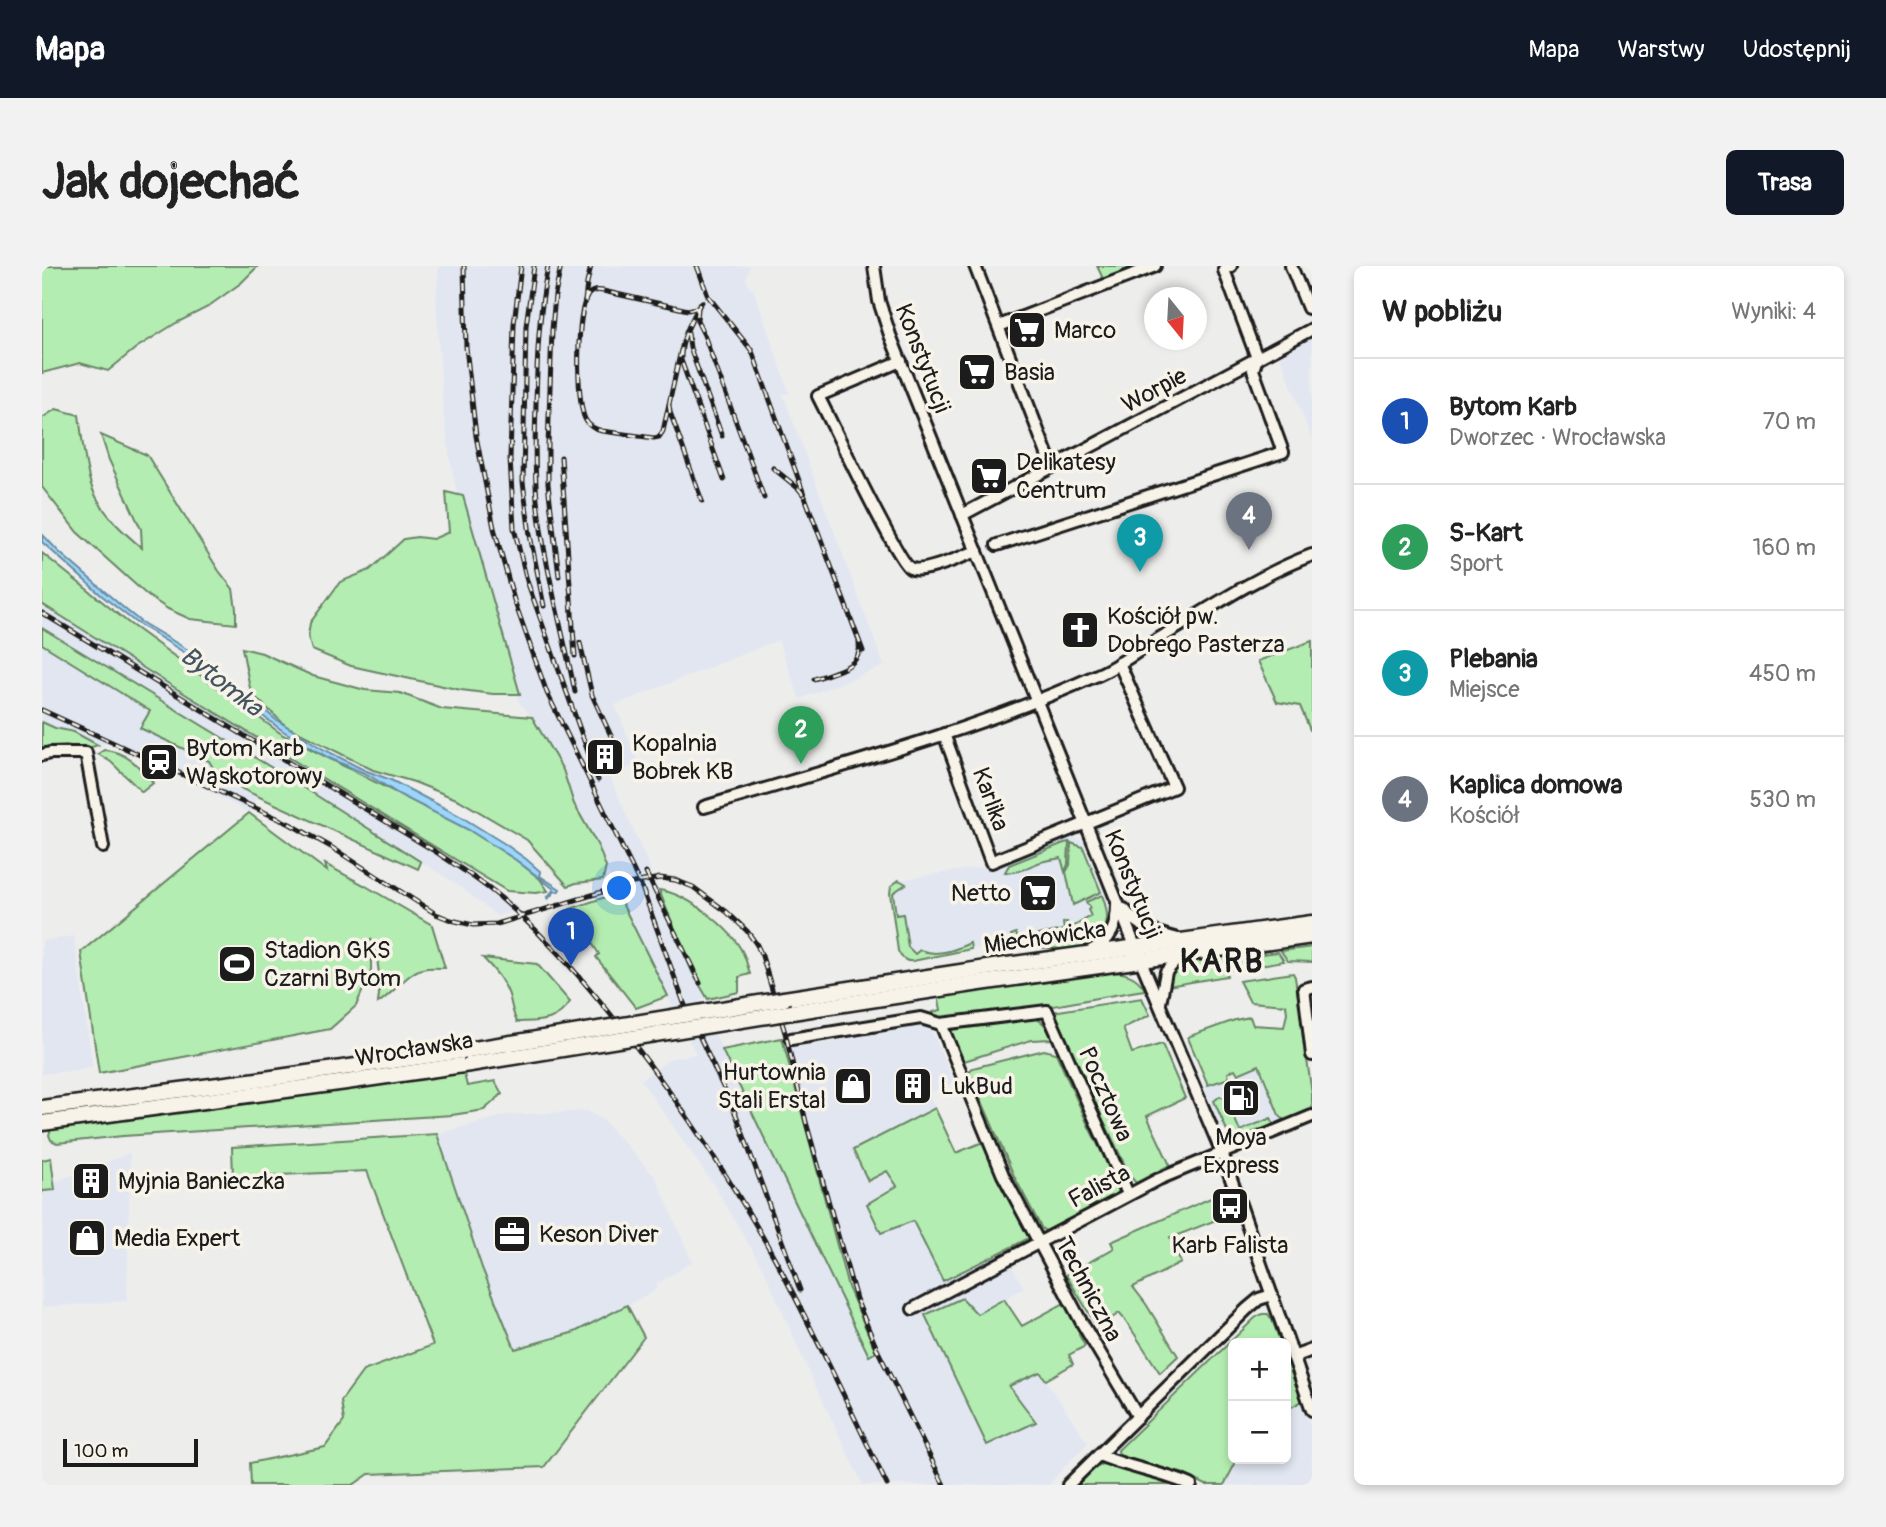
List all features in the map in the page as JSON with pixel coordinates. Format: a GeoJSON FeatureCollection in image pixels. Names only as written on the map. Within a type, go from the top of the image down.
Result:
{"type":"FeatureCollection","features":[{"type":"Feature","properties":{"kind":"main road","name":"Miechowicka"},"geometry":{"type":"LineString","coordinates":[[788,1006],[920,992],[1138,954],[1183,940],[1312,923]]}},
{"type":"Feature","properties":{"kind":"main road","name":"Miechowicka"},"geometry":{"type":"LineString","coordinates":[[788,1006],[909,980],[1081,954],[1181,955],[1312,936]]}},
{"type":"Feature","properties":{"kind":"main road","name":"Wrocławska"},"geometry":{"type":"LineString","coordinates":[[42,1123],[788,1006]]}},
{"type":"Feature","properties":{"kind":"main road","name":"Wrocławska"},"geometry":{"type":"LineString","coordinates":[[42,1108],[277,1077],[466,1057]]}},
{"type":"Feature","properties":{"kind":"street","name":"Konstytucji"},"geometry":{"type":"LineString","coordinates":[[874,266],[879,301],[901,361],[1138,954],[1222,1153],[1312,1410]]}},
{"type":"Feature","properties":{"kind":"street"},"geometry":{"type":"LineString","coordinates":[[975,266],[1052,467]]}},
{"type":"Feature","properties":{"kind":"street"},"geometry":{"type":"LineString","coordinates":[[999,326],[1155,266]]}},
{"type":"Feature","properties":{"kind":"street"},"geometry":{"type":"LineString","coordinates":[[997,545],[1283,452],[1252,370],[1257,358],[1224,270],[1231,266]]}},
{"type":"Feature","properties":{"kind":"street"},"geometry":{"type":"LineString","coordinates":[[1291,266],[1308,308]]}},
{"type":"Feature","properties":{"kind":"street","name":"Worpie"},"geometry":{"type":"LineString","coordinates":[[962,515],[1312,329]]}},
{"type":"Feature","properties":{"kind":"street"},"geometry":{"type":"LineString","coordinates":[[901,361],[818,396],[907,566],[915,570],[927,569],[977,551]]}},
{"type":"Feature","properties":{"kind":"street"},"geometry":{"type":"LineString","coordinates":[[704,807],[944,734],[1038,701],[1100,675],[1254,582],[1312,555]]}},
{"type":"Feature","properties":{"kind":"street","name":"Karlika"},"geometry":{"type":"LineString","coordinates":[[944,734],[991,862],[1174,787],[1119,663]]}},
{"type":"Feature","properties":{"kind":"street"},"geometry":{"type":"LineString","coordinates":[[42,755],[86,753],[103,847]]}},
{"type":"Feature","properties":{"kind":"street"},"geometry":{"type":"LineString","coordinates":[[1118,901],[1128,915],[1147,930],[1183,940]]}},
{"type":"Feature","properties":{"kind":"street"},"geometry":{"type":"LineString","coordinates":[[1081,954],[1101,945],[1111,936],[1118,901]]}},
{"type":"Feature","properties":{"kind":"street"},"geometry":{"type":"LineString","coordinates":[[1160,1003],[1166,972],[1181,955]]}},
{"type":"Feature","properties":{"kind":"street"},"geometry":{"type":"LineString","coordinates":[[1312,987],[1304,989],[1312,1055]]}},
{"type":"Feature","properties":{"kind":"street","name":"Pocztowa"},"geometry":{"type":"LineString","coordinates":[[942,1024],[1047,1011],[1128,1194]]}},
{"type":"Feature","properties":{"kind":"street"},"geometry":{"type":"LineString","coordinates":[[791,1039],[921,1018],[942,1024]]}},
{"type":"Feature","properties":{"kind":"street","name":"Techniczna"},"geometry":{"type":"LineString","coordinates":[[942,1024],[1003,1175],[1082,1323],[1138,1417]]}},
{"type":"Feature","properties":{"kind":"street","name":"Falista"},"geometry":{"type":"LineString","coordinates":[[913,1309],[1128,1194],[1189,1165],[1312,1116]]}},
{"type":"Feature","properties":{"kind":"street"},"geometry":{"type":"LineString","coordinates":[[1068,1485],[1247,1308],[1259,1299],[1272,1295]]}},
{"type":"Feature","properties":{"kind":"street"},"geometry":{"type":"LineString","coordinates":[[1293,1357],[1312,1350]]}},
{"type":"Feature","properties":{"kind":"street"},"geometry":{"type":"LineString","coordinates":[[1099,1455],[1191,1485]]}},
{"type":"Feature","properties":{"kind":"shaded area"},"geometry":{"type":"Polygon","coordinates":[[[439,266],[750,266],[746,279],[750,289],[753,288],[789,392],[783,395],[884,666],[800,699],[778,640],[615,705],[639,764],[609,775],[670,914],[692,972],[708,999],[699,1001],[869,1356],[876,1352],[848,1287],[782,1038],[791,1037],[794,1048],[929,1025],[954,1083],[928,1093],[1024,1288],[976,1315],[1009,1386],[1040,1372],[1088,1443],[1049,1485],[863,1485],[765,1272],[717,1190],[641,1080],[670,1059],[696,1054],[621,905],[617,893],[630,887],[624,876],[610,876],[598,846],[574,804],[563,770],[532,717],[519,702],[497,644],[468,549],[450,458],[443,408],[436,300],[439,266]]]}},
{"type":"Feature","properties":{"kind":"shaded area"},"geometry":{"type":"Polygon","coordinates":[[[1312,338],[1312,439],[1280,356],[1312,338]]]}},
{"type":"Feature","properties":{"kind":"shaded area"},"geometry":{"type":"Polygon","coordinates":[[[42,604],[472,872],[521,909],[497,916],[461,887],[300,785],[42,628],[42,604]]]}},
{"type":"Feature","properties":{"kind":"shaded area","name":"Bytom Karb Wąskotorowy"},"geometry":{"type":"Polygon","coordinates":[[[42,644],[150,711],[141,729],[209,761],[220,779],[258,795],[249,813],[115,745],[98,745],[74,732],[42,722],[42,644]]]}},
{"type":"Feature","properties":{"kind":"shaded area"},"geometry":{"type":"Polygon","coordinates":[[[1068,838],[1078,838],[1083,842],[1109,906],[1109,928],[1101,939],[1075,948],[999,944],[907,962],[901,957],[890,893],[893,883],[1006,863],[1068,838]]]}},
{"type":"Feature","properties":{"kind":"shaded area"},"geometry":{"type":"Polygon","coordinates":[[[74,936],[93,1068],[42,1074],[42,941],[74,936]]]}},
{"type":"Feature","properties":{"kind":"shaded area","name":"Moya Express"},"geometry":{"type":"Polygon","coordinates":[[[1260,1065],[1279,1115],[1290,1121],[1230,1144],[1226,1141],[1203,1082],[1212,1085],[1260,1065]]]}},
{"type":"Feature","properties":{"kind":"shaded area"},"geometry":{"type":"Polygon","coordinates":[[[587,1111],[604,1121],[656,1178],[692,1262],[657,1284],[656,1290],[575,1332],[515,1349],[482,1268],[437,1134],[506,1115],[587,1111]]]}},
{"type":"Feature","properties":{"kind":"shaded area"},"geometry":{"type":"Polygon","coordinates":[[[130,1153],[127,1301],[42,1307],[43,1191],[55,1189],[54,1182],[130,1153]]]}},
{"type":"Feature","properties":{"kind":"shaded area"},"geometry":{"type":"Polygon","coordinates":[[[1302,1401],[1312,1431],[1312,1485],[1224,1485],[1235,1464],[1291,1464],[1291,1407],[1302,1401]]]}},
{"type":"Feature","properties":{"kind":"green space"},"geometry":{"type":"Polygon","coordinates":[[[42,266],[258,266],[241,283],[206,308],[136,348],[108,371],[80,363],[42,373],[42,266]]]}},
{"type":"Feature","properties":{"kind":"green space"},"geometry":{"type":"Polygon","coordinates":[[[1097,266],[1155,266],[1106,285],[1097,266]]]}},
{"type":"Feature","properties":{"kind":"green space"},"geometry":{"type":"Polygon","coordinates":[[[56,409],[79,415],[86,464],[97,499],[108,515],[142,548],[141,529],[109,460],[101,435],[147,455],[233,589],[236,624],[190,619],[168,609],[148,596],[77,532],[42,487],[42,418],[56,409]]]}},
{"type":"Feature","properties":{"kind":"green space"},"geometry":{"type":"Polygon","coordinates":[[[446,492],[463,496],[520,694],[461,690],[351,666],[312,650],[308,637],[310,623],[340,582],[370,570],[404,539],[433,539],[449,532],[446,492]]]}},
{"type":"Feature","properties":{"kind":"green space"},"geometry":{"type":"Polygon","coordinates":[[[42,553],[130,624],[283,735],[469,830],[516,860],[540,879],[548,891],[507,891],[42,604],[42,553]]]}},
{"type":"Feature","properties":{"kind":"green space"},"geometry":{"type":"Polygon","coordinates":[[[42,628],[421,862],[418,869],[220,779],[209,761],[140,728],[150,711],[42,644],[42,628]]]}},
{"type":"Feature","properties":{"kind":"green space"},"geometry":{"type":"Polygon","coordinates":[[[1312,641],[1310,730],[1300,706],[1277,702],[1258,661],[1312,641]]]}},
{"type":"Feature","properties":{"kind":"green space"},"geometry":{"type":"Polygon","coordinates":[[[242,648],[262,653],[313,676],[365,690],[400,693],[442,709],[532,717],[563,770],[574,804],[598,846],[606,867],[603,880],[568,886],[527,840],[459,800],[414,782],[373,770],[286,726],[251,693],[242,648]]]}},
{"type":"Feature","properties":{"kind":"green space"},"geometry":{"type":"Polygon","coordinates":[[[42,722],[74,732],[98,745],[85,749],[66,745],[42,748],[42,722]]]}},
{"type":"Feature","properties":{"kind":"green space"},"geometry":{"type":"Polygon","coordinates":[[[104,750],[126,757],[153,783],[142,792],[111,762],[98,754],[104,750]]]}},
{"type":"Feature","properties":{"kind":"green space"},"geometry":{"type":"Polygon","coordinates":[[[249,813],[327,871],[325,864],[432,925],[445,968],[417,971],[378,1003],[379,971],[371,939],[371,971],[356,1006],[330,1029],[99,1073],[81,952],[249,813]]]}},
{"type":"Feature","properties":{"kind":"green space"},"geometry":{"type":"Polygon","coordinates":[[[1069,842],[1065,872],[1061,858],[1018,871],[1005,872],[1009,865],[1069,842]]]}},
{"type":"Feature","properties":{"kind":"green space"},"geometry":{"type":"Polygon","coordinates":[[[1071,843],[1083,847],[1101,892],[1073,905],[1066,872],[1070,865],[1071,843]]]}},
{"type":"Feature","properties":{"kind":"green space"},"geometry":{"type":"Polygon","coordinates":[[[899,880],[906,884],[893,893],[896,915],[903,914],[908,947],[915,954],[920,950],[946,952],[970,943],[971,949],[913,961],[902,958],[898,951],[890,893],[891,886],[899,880]]]}},
{"type":"Feature","properties":{"kind":"green space"},"geometry":{"type":"Polygon","coordinates":[[[659,890],[683,898],[707,913],[737,943],[750,974],[739,977],[739,992],[708,999],[692,972],[659,890]]]}},
{"type":"Feature","properties":{"kind":"green space"},"geometry":{"type":"Polygon","coordinates":[[[617,893],[668,996],[636,1008],[596,957],[599,954],[570,909],[617,893]]]}},
{"type":"Feature","properties":{"kind":"green space"},"geometry":{"type":"Polygon","coordinates":[[[1102,895],[1107,918],[1105,929],[1097,939],[1099,941],[1069,949],[1016,945],[1011,935],[1016,933],[1018,939],[1064,930],[1063,923],[1067,922],[1071,928],[1091,916],[1086,902],[1102,895]]]}},
{"type":"Feature","properties":{"kind":"green space"},"geometry":{"type":"Polygon","coordinates":[[[1312,947],[1312,962],[1288,961],[1281,951],[1312,947]]]}},
{"type":"Feature","properties":{"kind":"green space"},"geometry":{"type":"Polygon","coordinates":[[[1262,948],[1263,954],[1278,952],[1284,961],[1228,970],[1227,976],[1168,986],[1174,971],[1186,960],[1262,948]]]}},
{"type":"Feature","properties":{"kind":"green space"},"geometry":{"type":"Polygon","coordinates":[[[483,958],[537,964],[570,1002],[553,1017],[540,1021],[517,1022],[504,985],[483,958]]]}},
{"type":"Feature","properties":{"kind":"green space"},"geometry":{"type":"Polygon","coordinates":[[[1108,972],[1130,975],[1145,990],[975,1018],[951,1020],[933,1017],[933,1012],[941,1010],[938,994],[1108,972]]]}},
{"type":"Feature","properties":{"kind":"green space"},"geometry":{"type":"Polygon","coordinates":[[[1293,973],[1312,1094],[1312,1111],[1299,1118],[1286,1120],[1279,1115],[1259,1065],[1238,1074],[1235,1069],[1228,1073],[1229,1078],[1208,1085],[1188,1038],[1250,1017],[1253,1025],[1284,1027],[1286,1005],[1250,1002],[1239,981],[1293,973]]]}},
{"type":"Feature","properties":{"kind":"green space"},"geometry":{"type":"Polygon","coordinates":[[[1142,998],[1150,1015],[1123,1028],[1132,1053],[1162,1044],[1185,1098],[1147,1116],[1170,1165],[1136,1183],[1130,1176],[1052,1012],[1142,998]]]}},
{"type":"Feature","properties":{"kind":"green space"},"geometry":{"type":"Polygon","coordinates":[[[1031,1016],[1044,1025],[1052,1039],[1031,1040],[964,1061],[949,1033],[952,1029],[1031,1016]]]}},
{"type":"Feature","properties":{"kind":"green space"},"geometry":{"type":"Polygon","coordinates":[[[782,1038],[848,1287],[876,1352],[869,1356],[722,1050],[782,1038]]]}},
{"type":"Feature","properties":{"kind":"green space"},"geometry":{"type":"Polygon","coordinates":[[[1044,1050],[1056,1053],[1119,1187],[1118,1194],[1046,1231],[1042,1229],[1014,1176],[969,1071],[1044,1050]]]}},
{"type":"Feature","properties":{"kind":"green space"},"geometry":{"type":"Polygon","coordinates":[[[463,1070],[467,1086],[495,1081],[502,1094],[484,1110],[452,1115],[123,1136],[57,1143],[51,1140],[49,1135],[51,1129],[463,1070]]]}},
{"type":"Feature","properties":{"kind":"green space"},"geometry":{"type":"Polygon","coordinates":[[[1220,1096],[1227,1100],[1232,1118],[1234,1117],[1240,1131],[1271,1118],[1273,1124],[1232,1142],[1214,1101],[1220,1096]]]}},
{"type":"Feature","properties":{"kind":"green space"},"geometry":{"type":"Polygon","coordinates":[[[935,1108],[956,1153],[983,1142],[1031,1237],[943,1281],[913,1221],[881,1233],[867,1204],[897,1186],[887,1171],[868,1181],[853,1150],[935,1108]]]}},
{"type":"Feature","properties":{"kind":"green space"},"geometry":{"type":"Polygon","coordinates":[[[437,1134],[482,1268],[515,1349],[575,1332],[627,1305],[644,1337],[544,1467],[369,1474],[353,1485],[251,1485],[250,1463],[325,1447],[344,1421],[341,1401],[363,1371],[433,1345],[367,1171],[233,1177],[232,1147],[437,1134]]]}},
{"type":"Feature","properties":{"kind":"green space"},"geometry":{"type":"Polygon","coordinates":[[[51,1158],[55,1190],[42,1193],[42,1160],[51,1158]]]}},
{"type":"Feature","properties":{"kind":"green space"},"geometry":{"type":"Polygon","coordinates":[[[1222,1193],[1229,1215],[1170,1238],[1181,1263],[1133,1287],[1178,1356],[1160,1373],[1119,1313],[1098,1328],[1066,1275],[1114,1248],[1111,1242],[1222,1193]]]}},
{"type":"Feature","properties":{"kind":"green space"},"geometry":{"type":"Polygon","coordinates":[[[962,1298],[977,1314],[1004,1299],[1022,1326],[1066,1302],[1083,1333],[1079,1335],[1085,1346],[1069,1355],[1073,1364],[1046,1380],[1040,1372],[1009,1386],[1036,1422],[987,1445],[925,1315],[962,1298]]]}},
{"type":"Feature","properties":{"kind":"green space"},"geometry":{"type":"Polygon","coordinates":[[[1268,1314],[1279,1338],[1234,1338],[1255,1318],[1268,1314]]]}},
{"type":"Feature","properties":{"kind":"green space"},"geometry":{"type":"Polygon","coordinates":[[[1228,1344],[1228,1464],[1235,1464],[1224,1485],[1206,1485],[1182,1473],[1123,1462],[1118,1450],[1228,1344]]]}},
{"type":"Feature","properties":{"kind":"green space"},"geometry":{"type":"Polygon","coordinates":[[[1291,1370],[1302,1401],[1291,1407],[1291,1370]]]}},
{"type":"Feature","properties":{"kind":"green space"},"geometry":{"type":"Polygon","coordinates":[[[1103,1464],[1180,1485],[1078,1485],[1091,1471],[1103,1464]]]}},
{"type":"Feature","properties":{"kind":"water","name":"Bytomka"},"geometry":{"type":"Polygon","coordinates":[[[42,534],[59,552],[141,622],[205,660],[275,719],[323,749],[460,816],[526,859],[541,872],[540,876],[560,889],[558,892],[555,891],[548,899],[554,889],[516,860],[469,830],[400,795],[368,775],[329,758],[283,731],[249,706],[203,664],[135,622],[101,595],[42,542],[42,534]]]}},
{"type":"Feature","properties":{"kind":"railway"},"geometry":{"type":"LineString","coordinates":[[464,266],[466,347],[476,436],[494,528],[514,600],[547,693],[642,888],[684,1003],[737,1117],[800,1290]]}},
{"type":"Feature","properties":{"kind":"railway"},"geometry":{"type":"LineString","coordinates":[[521,266],[514,324],[510,459],[514,528],[527,581],[598,780]]}},
{"type":"Feature","properties":{"kind":"railway"},"geometry":{"type":"LineString","coordinates":[[534,266],[526,326],[523,482],[544,606]]}},
{"type":"Feature","properties":{"kind":"railway"},"geometry":{"type":"LineString","coordinates":[[548,266],[538,352],[536,487],[544,548],[575,692]]}},
{"type":"Feature","properties":{"kind":"railway"},"geometry":{"type":"LineString","coordinates":[[559,576],[548,484],[548,446],[552,330],[561,266]]}},
{"type":"Feature","properties":{"kind":"railway"},"geometry":{"type":"LineString","coordinates":[[585,301],[591,266]]}},
{"type":"Feature","properties":{"kind":"railway"},"geometry":{"type":"LineString","coordinates":[[697,266],[708,296],[752,351],[805,497]]}},
{"type":"Feature","properties":{"kind":"railway"},"geometry":{"type":"LineString","coordinates":[[681,350],[663,431],[659,437],[602,431],[587,422],[580,394],[579,337],[588,295],[603,291],[688,310],[696,308],[702,302]]}},
{"type":"Feature","properties":{"kind":"railway"},"geometry":{"type":"LineString","coordinates":[[700,304],[684,338],[681,360],[724,480]]}},
{"type":"Feature","properties":{"kind":"railway"},"geometry":{"type":"LineString","coordinates":[[698,308],[697,321],[764,498]]}},
{"type":"Feature","properties":{"kind":"railway"},"geometry":{"type":"LineString","coordinates":[[688,333],[690,348],[722,436]]}},
{"type":"Feature","properties":{"kind":"railway"},"geometry":{"type":"LineString","coordinates":[[669,405],[702,501]]}},
{"type":"Feature","properties":{"kind":"railway"},"geometry":{"type":"LineString","coordinates":[[561,457],[575,656]]}},
{"type":"Feature","properties":{"kind":"railway"},"geometry":{"type":"LineString","coordinates":[[773,468],[805,497],[863,651]]}},
{"type":"Feature","properties":{"kind":"railway"},"geometry":{"type":"LineString","coordinates":[[42,613],[433,850],[494,892],[554,949],[631,1040],[670,1092],[724,1173],[789,1285],[887,1485]]}},
{"type":"Feature","properties":{"kind":"railway"},"geometry":{"type":"LineString","coordinates":[[814,679],[839,671],[852,663],[857,658],[859,642]]}},
{"type":"Feature","properties":{"kind":"railway"},"geometry":{"type":"LineString","coordinates":[[580,643],[592,695],[612,738]]}},
{"type":"Feature","properties":{"kind":"railway"},"geometry":{"type":"LineString","coordinates":[[42,710],[290,824],[436,914],[451,920],[473,925],[497,924],[628,884],[660,878],[693,887],[727,912],[747,931],[762,956],[856,1299],[877,1349],[944,1485]]}},
{"type":"Feature","properties":{"kind":"railway"},"geometry":{"type":"LineString","coordinates":[[646,873],[700,983]]}},
{"type":"Feature","properties":{"kind":"place","name":"Marco"},"geometry":{"type":"Point","coordinates":[1027,330]}},
{"type":"Feature","properties":{"kind":"place","name":"Basia"},"geometry":{"type":"Point","coordinates":[977,372]}},
{"type":"Feature","properties":{"kind":"place","name":"Delikatesy Centrum"},"geometry":{"type":"Point","coordinates":[989,476]}},
{"type":"Feature","properties":{"kind":"place","name":"Kaplica domowa"},"geometry":{"type":"Point","coordinates":[1249,550]}},
{"type":"Feature","properties":{"kind":"place","name":"Plebania"},"geometry":{"type":"Point","coordinates":[1140,572]}},
{"type":"Feature","properties":{"kind":"place","name":"Kościół pw. Dobrego Pasterza"},"geometry":{"type":"Point","coordinates":[1080,630]}},
{"type":"Feature","properties":{"kind":"place","name":"Kopalnia Bobrek KB"},"geometry":{"type":"Point","coordinates":[605,757]}},
{"type":"Feature","properties":{"kind":"place","name":"Bytom Karb Wąskotorowy"},"geometry":{"type":"Point","coordinates":[159,762]}},
{"type":"Feature","properties":{"kind":"place","name":"S-Kart"},"geometry":{"type":"Point","coordinates":[801,764]}},
{"type":"Feature","properties":{"kind":"place","name":"Netto"},"geometry":{"type":"Point","coordinates":[1038,893]}},
{"type":"Feature","properties":{"kind":"place","name":"Stadion GKS Czarni Bytom"},"geometry":{"type":"Point","coordinates":[237,964]}},
{"type":"Feature","properties":{"kind":"place","name":"Bytom Karb"},"geometry":{"type":"Point","coordinates":[571,966]}},
{"type":"Feature","properties":{"kind":"place","name":"Hurtownia Stali Erstal"},"geometry":{"type":"Point","coordinates":[853,1086]}},
{"type":"Feature","properties":{"kind":"place","name":"LukBud"},"geometry":{"type":"Point","coordinates":[913,1086]}},
{"type":"Feature","properties":{"kind":"place","name":"Moya Express"},"geometry":{"type":"Point","coordinates":[1241,1098]}},
{"type":"Feature","properties":{"kind":"place","name":"Myjnia Banieczka"},"geometry":{"type":"Point","coordinates":[91,1181]}},
{"type":"Feature","properties":{"kind":"place","name":"Karb Falista"},"geometry":{"type":"Point","coordinates":[1230,1206]}},
{"type":"Feature","properties":{"kind":"place","name":"Keson Diver"},"geometry":{"type":"Point","coordinates":[512,1234]}},
{"type":"Feature","properties":{"kind":"place","name":"Media Expert"},"geometry":{"type":"Point","coordinates":[87,1238]}},
{"type":"Feature","properties":{"kind":"district","name":"KARB"},"geometry":{"type":"Point","coordinates":[1222,961]}}]}
